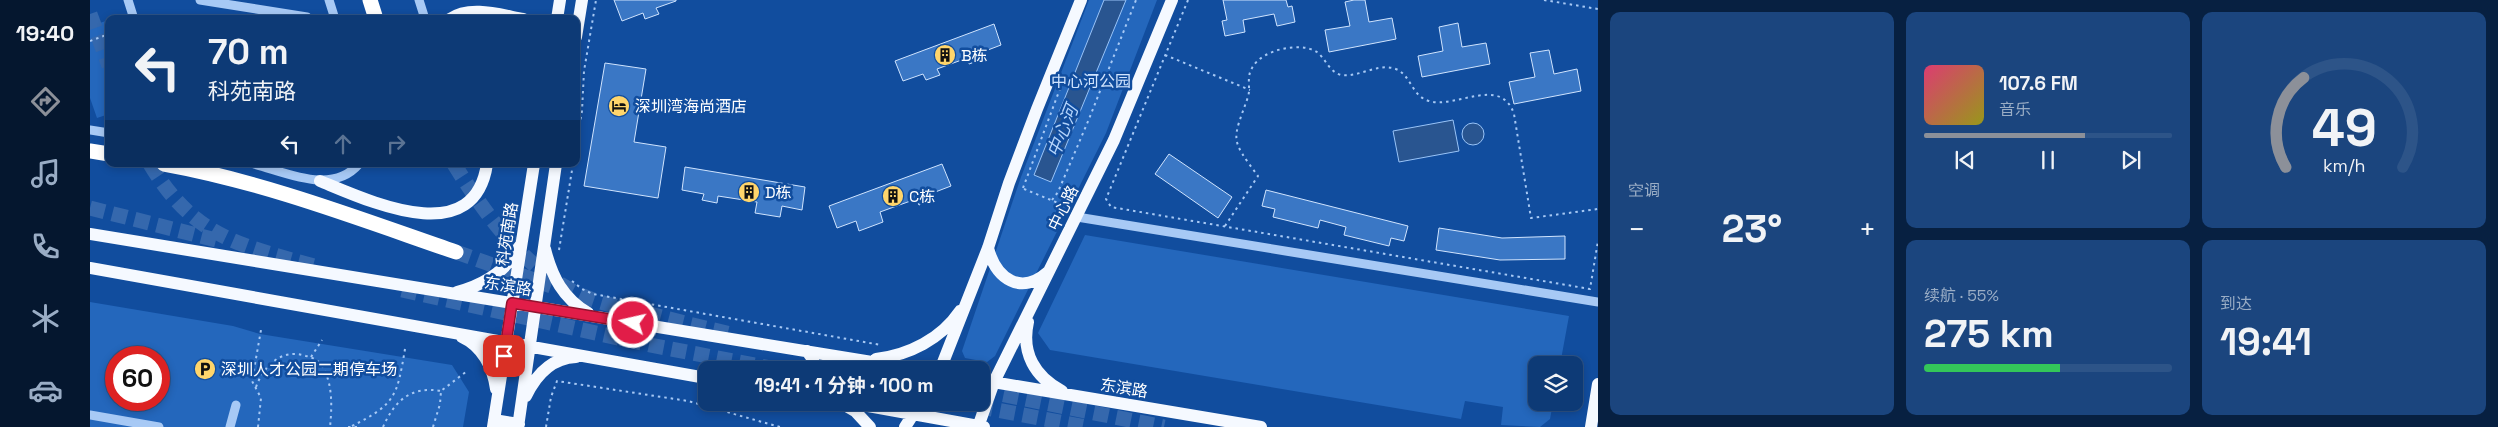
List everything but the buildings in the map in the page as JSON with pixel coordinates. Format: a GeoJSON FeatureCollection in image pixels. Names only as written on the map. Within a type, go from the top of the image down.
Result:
{"type":"FeatureCollection","features":[{"type":"Feature","properties":{"kind":"highway"},"geometry":{"type":"LineString","coordinates":[[370,0],[375,15]]}},
{"type":"Feature","properties":{"kind":"highway"},"geometry":{"type":"LineString","coordinates":[[90,151],[105,153]]}},
{"type":"Feature","properties":{"kind":"highway"},"geometry":{"type":"LineString","coordinates":[[178,167],[226,177],[286,194],[456,252]]}},
{"type":"Feature","properties":{"kind":"main road"},"geometry":{"type":"LineString","coordinates":[[558,15],[560,0]]}},
{"type":"Feature","properties":{"kind":"main road"},"geometry":{"type":"LineString","coordinates":[[580,15],[582,0]]}},
{"type":"Feature","properties":{"kind":"main road"},"geometry":{"type":"LineString","coordinates":[[944,361],[988,248],[1009,183],[1081,0]]}},
{"type":"Feature","properties":{"kind":"main road","name":"中心路"},"geometry":{"type":"LineString","coordinates":[[980,427],[994,382],[1114,140],[1172,0]]}},
{"type":"Feature","properties":{"kind":"main road"},"geometry":{"type":"LineString","coordinates":[[456,15],[470,12],[493,15]]}},
{"type":"Feature","properties":{"kind":"main road"},"geometry":{"type":"LineString","coordinates":[[320,181],[396,209],[424,214],[437,214],[458,208],[470,199],[480,186],[486,167]]}},
{"type":"Feature","properties":{"kind":"main road"},"geometry":{"type":"LineString","coordinates":[[494,424],[518,425],[556,167]]}},
{"type":"Feature","properties":{"kind":"main road"},"geometry":{"type":"LineString","coordinates":[[533,169],[554,179]]}},
{"type":"Feature","properties":{"kind":"main road","name":"科苑南路"},"geometry":{"type":"LineString","coordinates":[[494,424],[533,169]]}},
{"type":"Feature","properties":{"kind":"main road","name":"东滨路"},"geometry":{"type":"LineString","coordinates":[[90,234],[868,361]]}},
{"type":"Feature","properties":{"kind":"main road"},"geometry":{"type":"LineString","coordinates":[[453,293],[470,289],[498,273],[508,264],[522,240]]}},
{"type":"Feature","properties":{"kind":"main road"},"geometry":{"type":"LineString","coordinates":[[544,244],[559,286],[577,306],[595,316]]}},
{"type":"Feature","properties":{"kind":"main road"},"geometry":{"type":"LineString","coordinates":[[988,248],[995,267],[1001,275],[1016,282],[1035,281],[1050,270]]}},
{"type":"Feature","properties":{"kind":"main road"},"geometry":{"type":"LineString","coordinates":[[90,268],[698,377]]}},
{"type":"Feature","properties":{"kind":"main road"},"geometry":{"type":"LineString","coordinates":[[862,360],[888,357],[910,350],[928,341],[955,318],[968,299]]}},
{"type":"Feature","properties":{"kind":"main road"},"geometry":{"type":"LineString","coordinates":[[1033,302],[1026,342],[1029,359],[1035,371],[1050,385],[1071,396]]}},
{"type":"Feature","properties":{"kind":"main road"},"geometry":{"type":"LineString","coordinates":[[450,332],[471,342],[485,357],[491,369],[498,399]]}},
{"type":"Feature","properties":{"kind":"main road"},"geometry":{"type":"LineString","coordinates":[[807,351],[813,361]]}},
{"type":"Feature","properties":{"kind":"main road"},"geometry":{"type":"LineString","coordinates":[[522,405],[536,378],[546,368],[572,357],[588,357]]}},
{"type":"Feature","properties":{"kind":"main road","name":"东滨路"},"geometry":{"type":"LineString","coordinates":[[990,381],[1261,427]]}},
{"type":"Feature","properties":{"kind":"main road"},"geometry":{"type":"LineString","coordinates":[[1591,427],[1598,384]]}},
{"type":"Feature","properties":{"kind":"main road"},"geometry":{"type":"LineString","coordinates":[[1581,427],[1594,407]]}},
{"type":"Feature","properties":{"kind":"main road"},"geometry":{"type":"LineString","coordinates":[[854,411],[870,427]]}},
{"type":"Feature","properties":{"kind":"main road"},"geometry":{"type":"LineString","coordinates":[[896,411],[980,427]]}},
{"type":"Feature","properties":{"kind":"main road"},"geometry":{"type":"LineString","coordinates":[[905,427],[915,411]]}},
{"type":"Feature","properties":{"kind":"street"},"geometry":{"type":"LineString","coordinates":[[128,0],[133,15]]}},
{"type":"Feature","properties":{"kind":"street"},"geometry":{"type":"LineString","coordinates":[[200,0],[296,15]]}},
{"type":"Feature","properties":{"kind":"street"},"geometry":{"type":"LineString","coordinates":[[267,10],[268,0]]}},
{"type":"Feature","properties":{"kind":"street"},"geometry":{"type":"LineString","coordinates":[[329,0],[334,15]]}},
{"type":"Feature","properties":{"kind":"street"},"geometry":{"type":"LineString","coordinates":[[419,0],[424,15]]}},
{"type":"Feature","properties":{"kind":"street"},"geometry":{"type":"LineString","coordinates":[[90,130],[105,132]]}},
{"type":"Feature","properties":{"kind":"street"},"geometry":{"type":"LineString","coordinates":[[266,167],[320,181],[344,176],[355,167]]}},
{"type":"Feature","properties":{"kind":"street"},"geometry":{"type":"LineString","coordinates":[[1078,214],[1598,302]]}},
{"type":"Feature","properties":{"kind":"street"},"geometry":{"type":"LineString","coordinates":[[230,427],[236,405]]}},
{"type":"Feature","properties":{"kind":"street"},"geometry":{"type":"LineString","coordinates":[[90,414],[159,427]]}},
{"type":"Feature","properties":{"kind":"path"},"geometry":{"type":"LineString","coordinates":[[580,122],[584,71],[596,0]]}},
{"type":"Feature","properties":{"kind":"path"},"geometry":{"type":"LineString","coordinates":[[1052,200],[1058,192],[1089,119],[1136,0]]}},
{"type":"Feature","properties":{"kind":"path"},"geometry":{"type":"LineString","coordinates":[[1188,0],[1106,199],[1111,207],[1590,289],[1598,241]]}},
{"type":"Feature","properties":{"kind":"path"},"geometry":{"type":"LineString","coordinates":[[1544,0],[1598,9]]}},
{"type":"Feature","properties":{"kind":"path"},"geometry":{"type":"LineString","coordinates":[[90,41],[105,35]]}},
{"type":"Feature","properties":{"kind":"path"},"geometry":{"type":"LineString","coordinates":[[1225,227],[1258,176],[1240,154],[1236,141],[1236,128],[1250,90],[1249,78],[1256,62],[1266,55],[1302,47],[1319,54],[1332,70],[1341,75],[1394,69],[1404,75],[1418,95],[1429,102],[1496,95],[1506,100],[1514,114],[1531,218],[1598,209]]}},
{"type":"Feature","properties":{"kind":"path"},"geometry":{"type":"LineString","coordinates":[[1165,55],[1250,90]]}},
{"type":"Feature","properties":{"kind":"path"},"geometry":{"type":"LineString","coordinates":[[1022,188],[1063,80]]}},
{"type":"Feature","properties":{"kind":"path"},"geometry":{"type":"LineString","coordinates":[[558,253],[572,167]]}},
{"type":"Feature","properties":{"kind":"path"},"geometry":{"type":"LineString","coordinates":[[1009,183],[1052,200],[1078,214]]}},
{"type":"Feature","properties":{"kind":"path"},"geometry":{"type":"LineString","coordinates":[[569,279],[582,289],[593,294],[882,345]]}},
{"type":"Feature","properties":{"kind":"path"},"geometry":{"type":"LineString","coordinates":[[258,427],[261,403],[252,381],[261,330]]}},
{"type":"Feature","properties":{"kind":"path"},"geometry":{"type":"LineString","coordinates":[[311,357],[322,340]]}},
{"type":"Feature","properties":{"kind":"path"},"geometry":{"type":"LineString","coordinates":[[350,427],[372,416],[390,402],[398,386],[405,349]]}},
{"type":"Feature","properties":{"kind":"path"},"geometry":{"type":"LineString","coordinates":[[256,387],[262,372],[276,359],[297,354],[311,357],[321,364],[329,384],[331,403],[330,427]]}},
{"type":"Feature","properties":{"kind":"path"},"geometry":{"type":"LineString","coordinates":[[383,427],[394,406],[420,390],[441,391],[467,371]]}},
{"type":"Feature","properties":{"kind":"path"},"geometry":{"type":"LineString","coordinates":[[546,427],[556,381],[688,401],[780,427]]}},
{"type":"Feature","properties":{"kind":"path"},"geometry":{"type":"LineString","coordinates":[[433,427],[440,404],[441,391]]}},
{"type":"Feature","properties":{"kind":"path"},"geometry":{"type":"LineString","coordinates":[[390,402],[394,406]]}},
{"type":"Feature","properties":{"kind":"path"},"geometry":{"type":"LineString","coordinates":[[350,427],[359,427]]}},
{"type":"Feature","properties":{"kind":"green space","name":"中心河公园"},"geometry":{"type":"Polygon","coordinates":[[[1089,0],[1157,0],[1106,133],[995,356],[988,361],[965,358],[962,351],[1021,177],[1089,0]]]}},
{"type":"Feature","properties":{"kind":"green space"},"geometry":{"type":"Polygon","coordinates":[[[105,21],[105,115],[97,118],[90,98],[90,26],[105,21]]]}},
{"type":"Feature","properties":{"kind":"green space"},"geometry":{"type":"Polygon","coordinates":[[[1085,235],[1569,316],[1562,356],[1528,356],[1528,411],[1552,411],[1550,419],[1540,427],[1501,425],[1503,407],[1465,401],[1461,419],[1050,350],[1038,333],[1085,235]]]}},
{"type":"Feature","properties":{"kind":"green space"},"geometry":{"type":"Polygon","coordinates":[[[90,302],[233,326],[260,334],[452,365],[469,392],[463,427],[90,427],[90,302]]]}},
{"type":"Feature","properties":{"kind":"water","name":"中心河"},"geometry":{"type":"Polygon","coordinates":[[[1104,0],[1126,0],[1051,182],[1034,175],[1104,0]]]}},
{"type":"Feature","properties":{"kind":"water"},"geometry":{"type":"Polygon","coordinates":[[[1453,120],[1459,151],[1399,162],[1393,131],[1453,120]]]}},
{"type":"Feature","properties":{"kind":"water"},"geometry":{"type":"Polygon","coordinates":[[[1469,123],[1477,123],[1484,130],[1484,138],[1477,145],[1469,145],[1462,138],[1462,130],[1469,123]]]}},
{"type":"Feature","properties":{"kind":"tunnel"},"geometry":{"type":"LineString","coordinates":[[90,14],[105,55]]}},
{"type":"Feature","properties":{"kind":"tunnel"},"geometry":{"type":"LineString","coordinates":[[152,167],[166,188],[183,207],[201,222],[220,234],[262,251],[314,266]]}},
{"type":"Feature","properties":{"kind":"tunnel"},"geometry":{"type":"LineString","coordinates":[[456,167],[480,203],[509,240],[525,257],[562,285],[583,296],[603,303],[731,334]]}},
{"type":"Feature","properties":{"kind":"tunnel"},"geometry":{"type":"LineString","coordinates":[[90,208],[220,241]]}},
{"type":"Feature","properties":{"kind":"tunnel"},"geometry":{"type":"LineString","coordinates":[[456,252],[551,286]]}},
{"type":"Feature","properties":{"kind":"tunnel"},"geometry":{"type":"LineString","coordinates":[[402,290],[650,345],[734,361]]}},
{"type":"Feature","properties":{"kind":"tunnel"},"geometry":{"type":"LineString","coordinates":[[990,392],[1164,427]]}},
{"type":"Feature","properties":{"kind":"tunnel"},"geometry":{"type":"LineString","coordinates":[[990,409],[1086,427]]}},
{"type":"Feature","properties":{"kind":"place","name":"B栋"},"geometry":{"type":"Point","coordinates":[945,55]}},
{"type":"Feature","properties":{"kind":"place","name":"深圳湾海尚酒店"},"geometry":{"type":"Point","coordinates":[619,106]}},
{"type":"Feature","properties":{"kind":"place","name":"D栋"},"geometry":{"type":"Point","coordinates":[749,192]}},
{"type":"Feature","properties":{"kind":"place","name":"C栋"},"geometry":{"type":"Point","coordinates":[893,196]}},
{"type":"Feature","properties":{"kind":"place","name":"深圳人才公园二期停车场"},"geometry":{"type":"Point","coordinates":[205,369]}},
{"type":"Feature","properties":{"kind":"route"},"geometry":{"type":"LineString","coordinates":[[504,356],[512,303],[633,323]]}}]}
